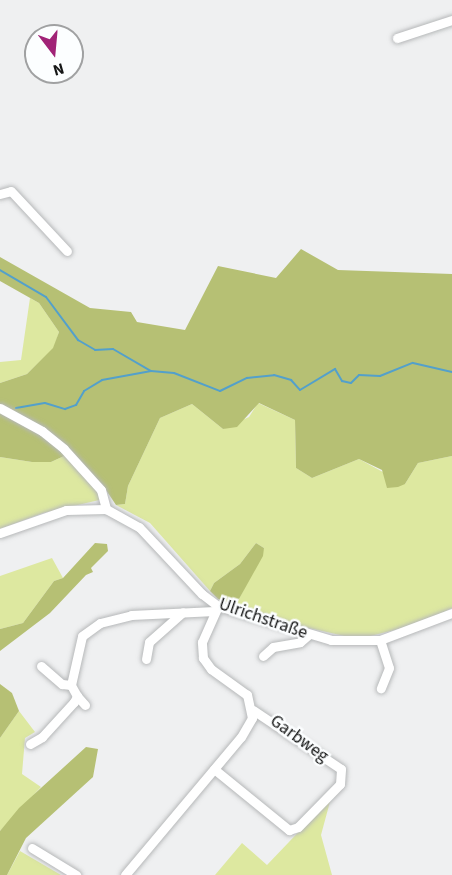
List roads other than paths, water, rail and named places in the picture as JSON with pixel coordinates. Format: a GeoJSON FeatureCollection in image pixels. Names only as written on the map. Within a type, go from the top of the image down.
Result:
{"type":"FeatureCollection","features":[{"type":"Feature","properties":{"kind":"street"},"geometry":{"type":"LineString","coordinates":[[397,38],[452,20]]}},
{"type":"Feature","properties":{"kind":"street"},"geometry":{"type":"LineString","coordinates":[[0,194],[11,191],[67,251]]}},
{"type":"Feature","properties":{"kind":"street"},"geometry":{"type":"LineString","coordinates":[[0,408],[42,431],[64,449],[101,490],[106,508],[66,510],[0,532]]}},
{"type":"Feature","properties":{"kind":"street","name":"Ulrichstraße"},"geometry":{"type":"LineString","coordinates":[[106,508],[139,527],[217,608],[308,635],[358,643],[380,640],[452,613]]}},
{"type":"Feature","properties":{"kind":"street"},"geometry":{"type":"LineString","coordinates":[[85,705],[70,685],[77,649],[89,629],[123,616],[217,608]]}},
{"type":"Feature","properties":{"kind":"street","name":"Garbweg"},"geometry":{"type":"LineString","coordinates":[[214,769],[289,830],[298,827],[340,784],[341,769],[253,710],[240,688],[211,669],[203,658],[201,642],[217,608]]}},
{"type":"Feature","properties":{"kind":"street"},"geometry":{"type":"LineString","coordinates":[[146,659],[149,642],[183,612]]}},
{"type":"Feature","properties":{"kind":"street"},"geometry":{"type":"LineString","coordinates":[[262,656],[273,647],[300,642],[308,635]]}},
{"type":"Feature","properties":{"kind":"street"},"geometry":{"type":"LineString","coordinates":[[380,640],[389,668],[381,688]]}},
{"type":"Feature","properties":{"kind":"street"},"geometry":{"type":"LineString","coordinates":[[41,666],[62,684],[70,685]]}},
{"type":"Feature","properties":{"kind":"street"},"geometry":{"type":"LineString","coordinates":[[30,744],[42,737],[77,696]]}},
{"type":"Feature","properties":{"kind":"street","name":"Garbweg"},"geometry":{"type":"LineString","coordinates":[[125,875],[241,737],[253,710]]}},
{"type":"Feature","properties":{"kind":"street"},"geometry":{"type":"LineString","coordinates":[[32,848],[76,875]]}},
{"type":"Feature","properties":{"kind":"waterway"},"geometry":{"type":"LineString","coordinates":[[0,270],[46,297],[78,340],[95,350],[113,349],[151,371],[174,373],[220,391],[247,378],[274,375],[291,380],[300,390],[335,369],[342,381],[351,383],[359,375],[380,376],[413,363],[452,372]]}},
{"type":"Feature","properties":{"kind":"waterway"},"geometry":{"type":"LineString","coordinates":[[16,408],[45,403],[65,409],[76,405],[84,391],[102,380],[151,371]]}}]}
